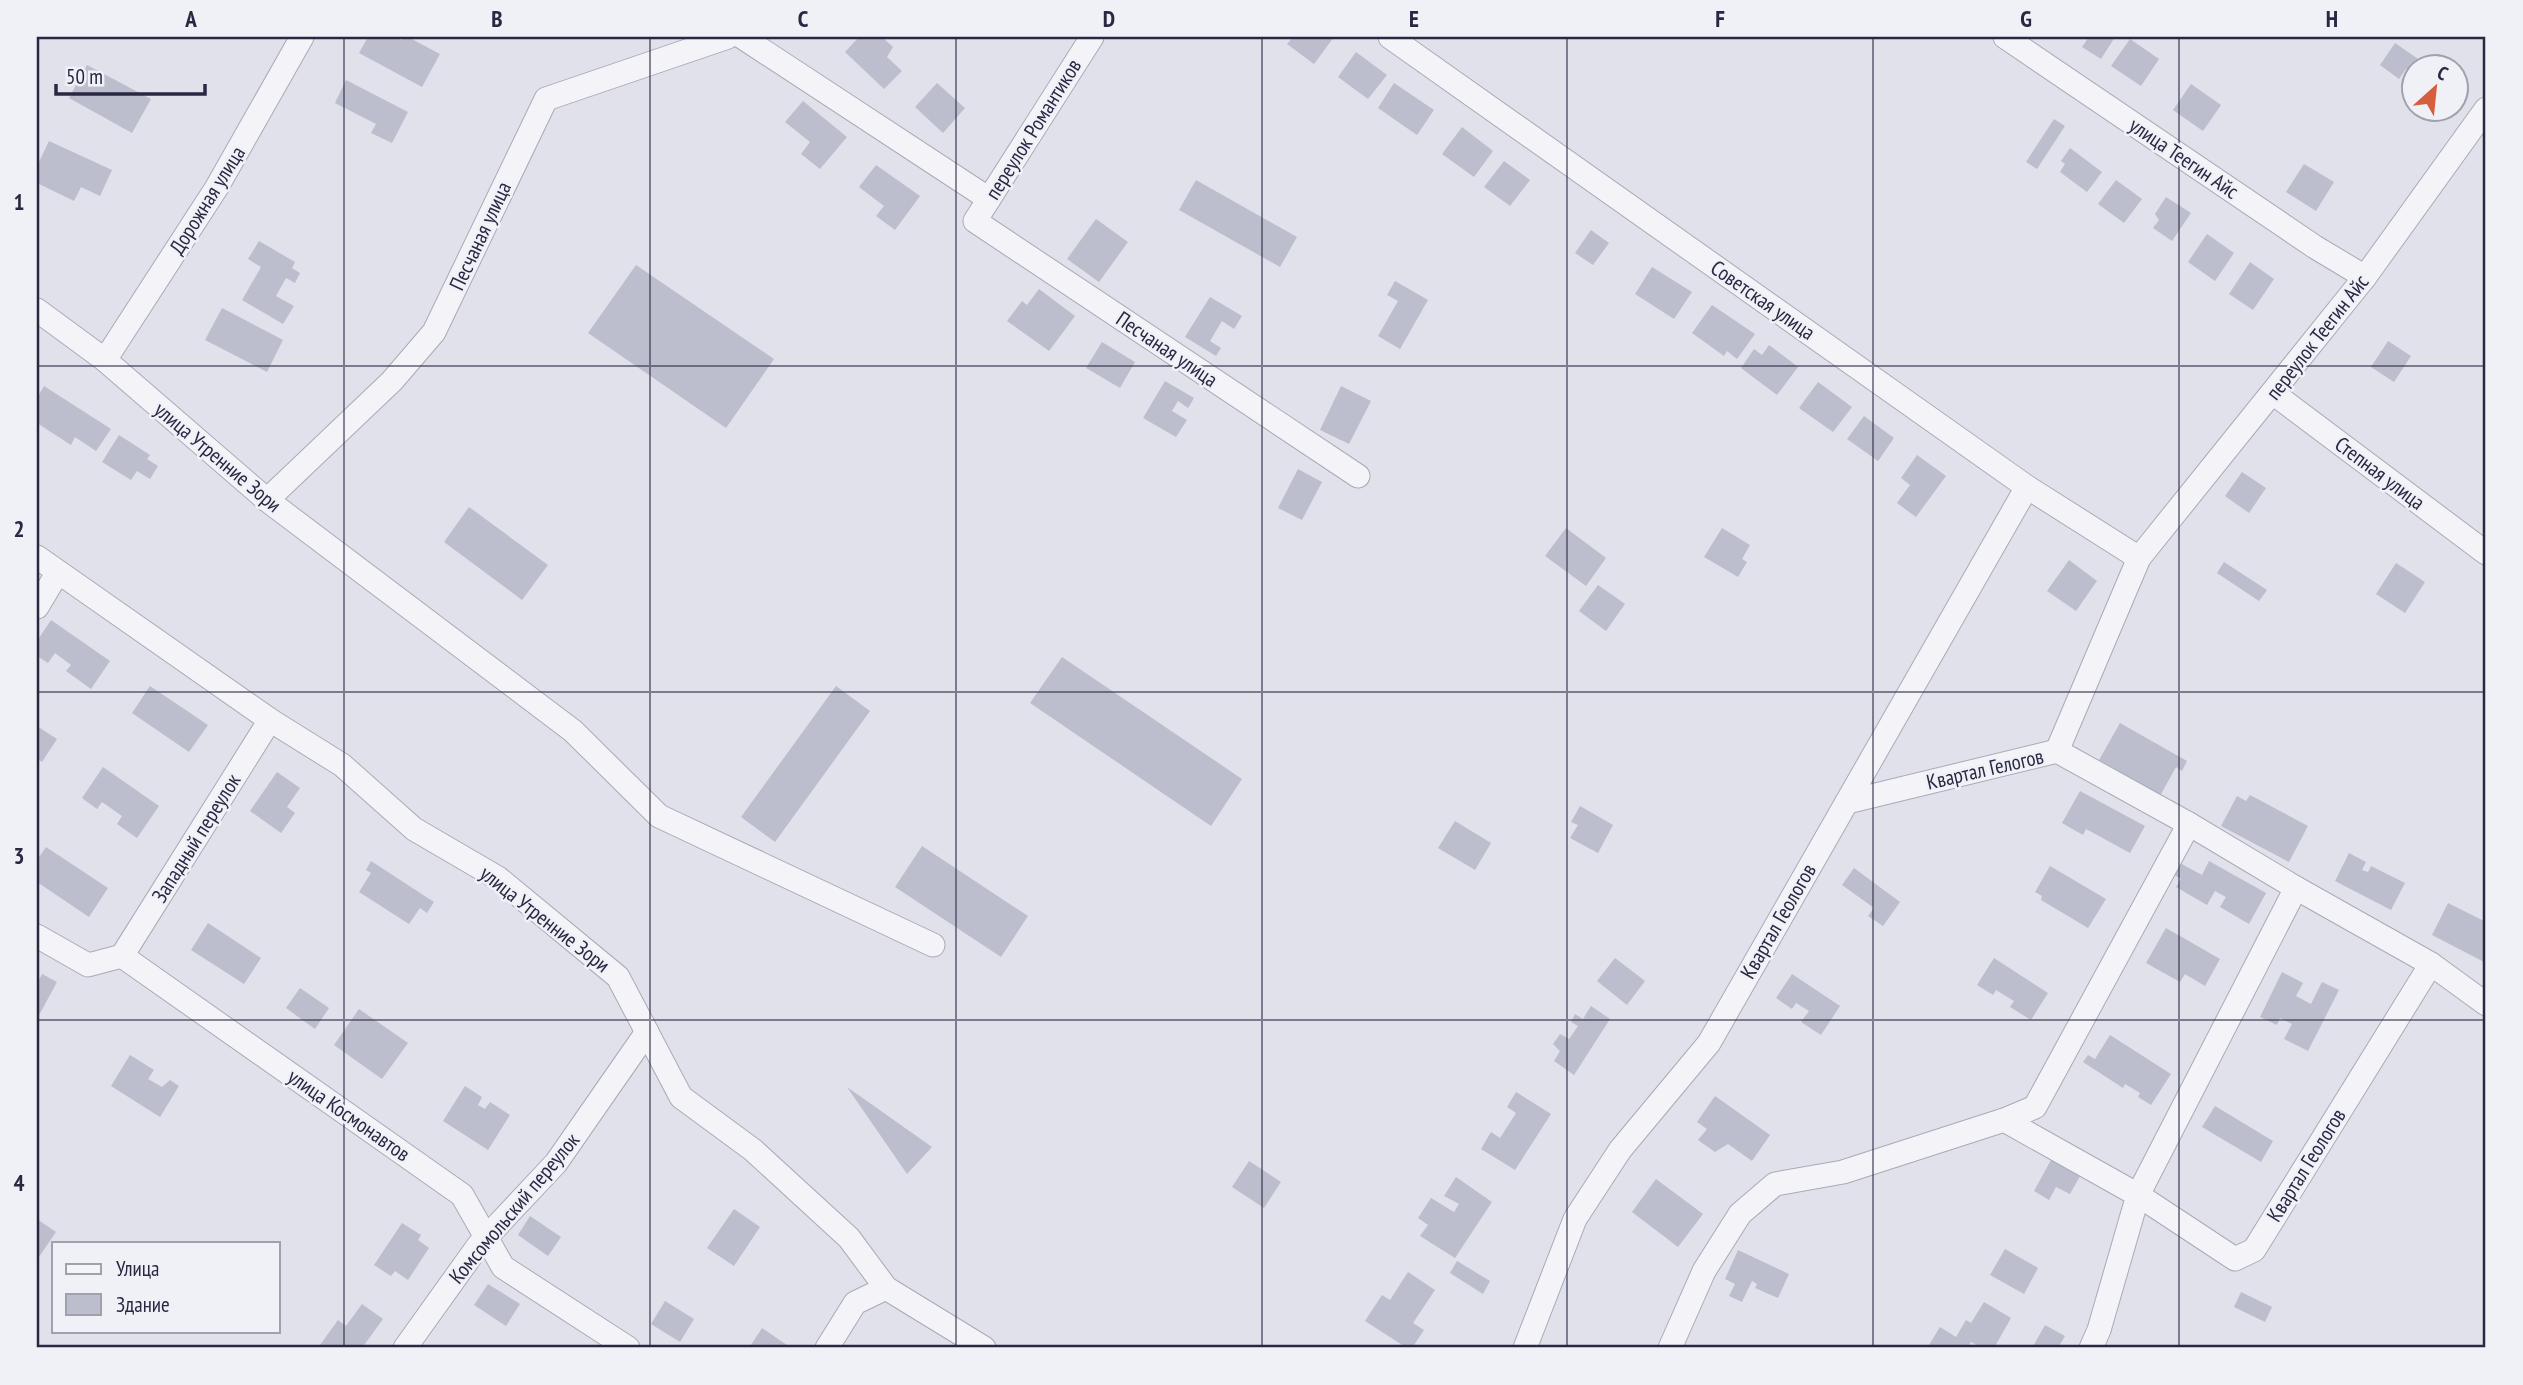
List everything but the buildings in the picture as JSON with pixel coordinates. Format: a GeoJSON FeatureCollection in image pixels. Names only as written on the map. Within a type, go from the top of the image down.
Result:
{"type":"FeatureCollection","features":[{"type":"Feature","properties":{"kind":"street","name":"Дорожная улица"},"geometry":{"type":"LineString","coordinates":[[105,360],[217,187],[302,37]]}},
{"type":"Feature","properties":{"kind":"street","name":"Песчаная улица"},"geometry":{"type":"LineString","coordinates":[[267,500],[392,382],[434,332],[545,99],[727,37]]}},
{"type":"Feature","properties":{"kind":"street"},"geometry":{"type":"LineString","coordinates":[[742,37],[989,199]]}},
{"type":"Feature","properties":{"kind":"street","name":"переулок Романтиков"},"geometry":{"type":"LineString","coordinates":[[975,221],[1092,37]]}},
{"type":"Feature","properties":{"kind":"street","name":"Советская улица"},"geometry":{"type":"LineString","coordinates":[[1390,37],[2027,487],[2139,558]]}},
{"type":"Feature","properties":{"kind":"street","name":"улица Теегин Айс"},"geometry":{"type":"LineString","coordinates":[[2004,37],[2315,247],[2365,277]]}},
{"type":"Feature","properties":{"kind":"street","name":"переулок Теегин Айс"},"geometry":{"type":"LineString","coordinates":[[2139,558],[2365,277],[2486,109]]}},
{"type":"Feature","properties":{"kind":"street","name":"Песчаная улица"},"geometry":{"type":"LineString","coordinates":[[975,221],[1358,476]]}},
{"type":"Feature","properties":{"kind":"street","name":"улица Утренние Зори"},"geometry":{"type":"LineString","coordinates":[[37,310],[105,360],[267,500],[573,732],[659,816],[933,945]]}},
{"type":"Feature","properties":{"kind":"street","name":"Степная улица"},"geometry":{"type":"LineString","coordinates":[[2273,393],[2486,552]]}},
{"type":"Feature","properties":{"kind":"street","name":"Квартал Геологов"},"geometry":{"type":"LineString","coordinates":[[1525,1348],[1575,1219],[1620,1150],[1709,1043],[2027,487]]}},
{"type":"Feature","properties":{"kind":"street","name":"улица Утренние Зори"},"geometry":{"type":"LineString","coordinates":[[37,557],[270,720],[342,765],[414,829],[498,878],[618,977],[681,1097],[753,1150],[849,1238],[886,1288],[984,1348]]}},
{"type":"Feature","properties":{"kind":"street"},"geometry":{"type":"LineString","coordinates":[[2057,751],[2139,558]]}},
{"type":"Feature","properties":{"kind":"street"},"geometry":{"type":"LineString","coordinates":[[37,607],[58,572]]}},
{"type":"Feature","properties":{"kind":"street","name":"Западный переулок"},"geometry":{"type":"LineString","coordinates":[[122,956],[270,720]]}},
{"type":"Feature","properties":{"kind":"street","name":"Квартал Гелогов"},"geometry":{"type":"LineString","coordinates":[[1847,802],[2057,751],[2189,824]]}},
{"type":"Feature","properties":{"kind":"street"},"geometry":{"type":"LineString","coordinates":[[1670,1348],[1711,1259],[1740,1214],[1775,1184],[1843,1172],[2004,1120],[2035,1107],[2189,824],[2431,964],[2486,1003]]}},
{"type":"Feature","properties":{"kind":"street"},"geometry":{"type":"LineString","coordinates":[[2091,1348],[2099,1330],[2138,1195],[2296,888]]}},
{"type":"Feature","properties":{"kind":"street"},"geometry":{"type":"LineString","coordinates":[[37,936],[88,965],[122,956]]}},
{"type":"Feature","properties":{"kind":"street","name":"улица Космонавтов"},"geometry":{"type":"LineString","coordinates":[[122,956],[462,1195],[503,1268],[628,1348]]}},
{"type":"Feature","properties":{"kind":"street","name":"Квартал Геологов"},"geometry":{"type":"LineString","coordinates":[[2004,1120],[2138,1195],[2235,1259],[2254,1250],[2431,964]]}},
{"type":"Feature","properties":{"kind":"street","name":"Комсомольский переулок"},"geometry":{"type":"LineString","coordinates":[[405,1348],[486,1237],[556,1163],[647,1032]]}},
{"type":"Feature","properties":{"kind":"street"},"geometry":{"type":"LineString","coordinates":[[827,1348],[855,1303],[886,1288]]}}]}
